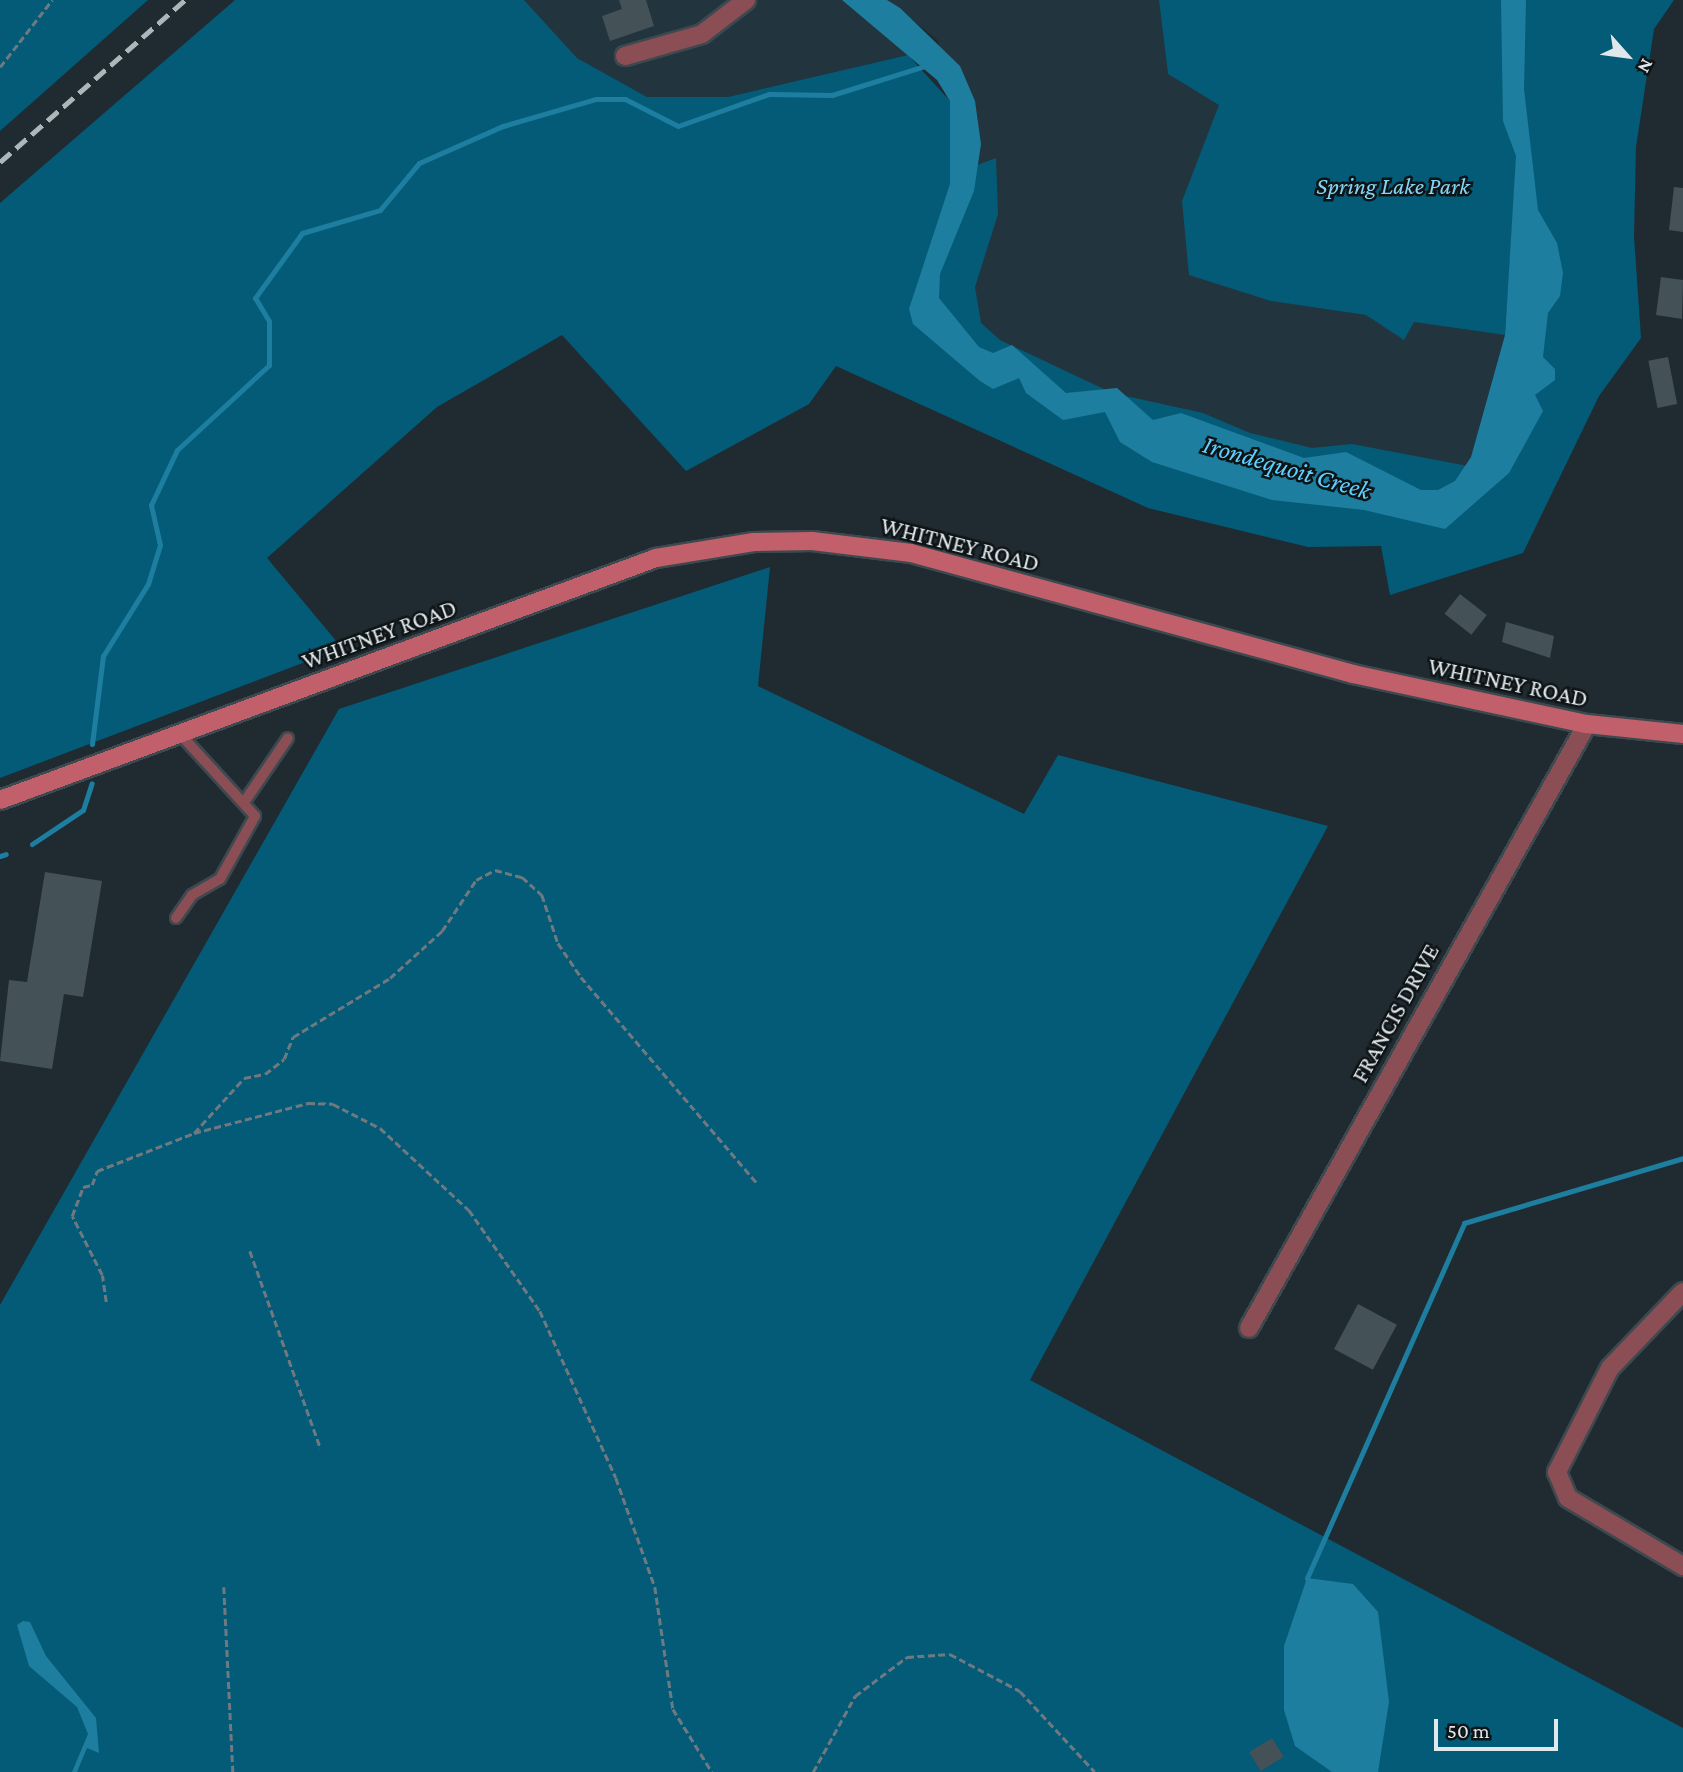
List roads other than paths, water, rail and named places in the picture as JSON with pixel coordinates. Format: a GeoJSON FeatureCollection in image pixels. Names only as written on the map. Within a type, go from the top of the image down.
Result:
{"type":"FeatureCollection","features":[{"type":"Feature","properties":{"kind":"main road","name":"WHITNEY ROAD"},"geometry":{"type":"LineString","coordinates":[[0,800],[656,558],[705,547],[812,541],[911,553],[1246,647],[1587,724],[1683,734]]}},
{"type":"Feature","properties":{"kind":"street"},"geometry":{"type":"LineString","coordinates":[[625,56],[702,34],[746,0]]}},
{"type":"Feature","properties":{"kind":"street","name":"FRANCIS DRIVE"},"geometry":{"type":"LineString","coordinates":[[1249,1328],[1587,724]]}},
{"type":"Feature","properties":{"kind":"street"},"geometry":{"type":"LineString","coordinates":[[1683,1292],[1610,1368],[1557,1472],[1562,1490],[1584,1510],[1683,1566]]}},
{"type":"Feature","properties":{"kind":"lane"},"geometry":{"type":"LineString","coordinates":[[176,918],[192,895],[226,869],[254,820],[245,801],[180,734]]}},
{"type":"Feature","properties":{"kind":"lane"},"geometry":{"type":"LineString","coordinates":[[245,801],[288,738]]}},
{"type":"Feature","properties":{"kind":"water","name":"Irondequoit Creek"},"geometry":{"type":"Polygon","coordinates":[[[842,0],[887,0],[900,8],[960,66],[975,101],[981,144],[974,191],[940,274],[939,298],[979,347],[993,353],[1012,345],[1066,393],[1117,388],[1153,420],[1181,413],[1304,458],[1346,452],[1421,490],[1438,490],[1455,481],[1471,457],[1505,335],[1516,156],[1503,121],[1501,0],[1526,0],[1524,89],[1538,210],[1557,243],[1563,273],[1560,296],[1548,313],[1543,357],[1555,369],[1555,380],[1535,395],[1543,411],[1509,473],[1445,529],[1364,510],[1272,500],[1152,462],[1120,442],[1105,412],[1063,420],[1026,393],[1019,378],[993,389],[980,381],[913,324],[909,309],[950,184],[950,101],[937,80],[842,0]]]}},
{"type":"Feature","properties":{"kind":"water"},"geometry":{"type":"Polygon","coordinates":[[[1307,1578],[1353,1584],[1378,1612],[1389,1702],[1378,1772],[1332,1772],[1295,1746],[1284,1710],[1284,1646],[1307,1578]]]}},
{"type":"Feature","properties":{"kind":"water"},"geometry":{"type":"Polygon","coordinates":[[[23,1621],[30,1622],[46,1656],[96,1718],[99,1753],[87,1748],[77,1772],[72,1772],[88,1734],[77,1707],[29,1666],[17,1625],[23,1621]]]}},
{"type":"Feature","properties":{"kind":"waterway"},"geometry":{"type":"LineString","coordinates":[[92,744],[103,656],[148,584],[160,545],[151,505],[177,450],[269,365],[269,321],[255,298],[302,233],[380,210],[419,163],[503,126],[596,99],[625,99],[678,126],[769,94],[832,95],[928,65]]}},
{"type":"Feature","properties":{"kind":"waterway"},"geometry":{"type":"LineString","coordinates":[[32,844],[83,810],[92,783]]}},
{"type":"Feature","properties":{"kind":"waterway"},"geometry":{"type":"LineString","coordinates":[[0,856],[6,854]]}},
{"type":"Feature","properties":{"kind":"waterway"},"geometry":{"type":"LineString","coordinates":[[1307,1578],[1464,1223],[1683,1158]]}},
{"type":"Feature","properties":{"kind":"railway"},"geometry":{"type":"LineString","coordinates":[[0,162],[185,0]]}},
{"type":"Feature","properties":{"kind":"park label","name":"Spring Lake Park"},"geometry":{"type":"Point","coordinates":[1393,186]}}]}
